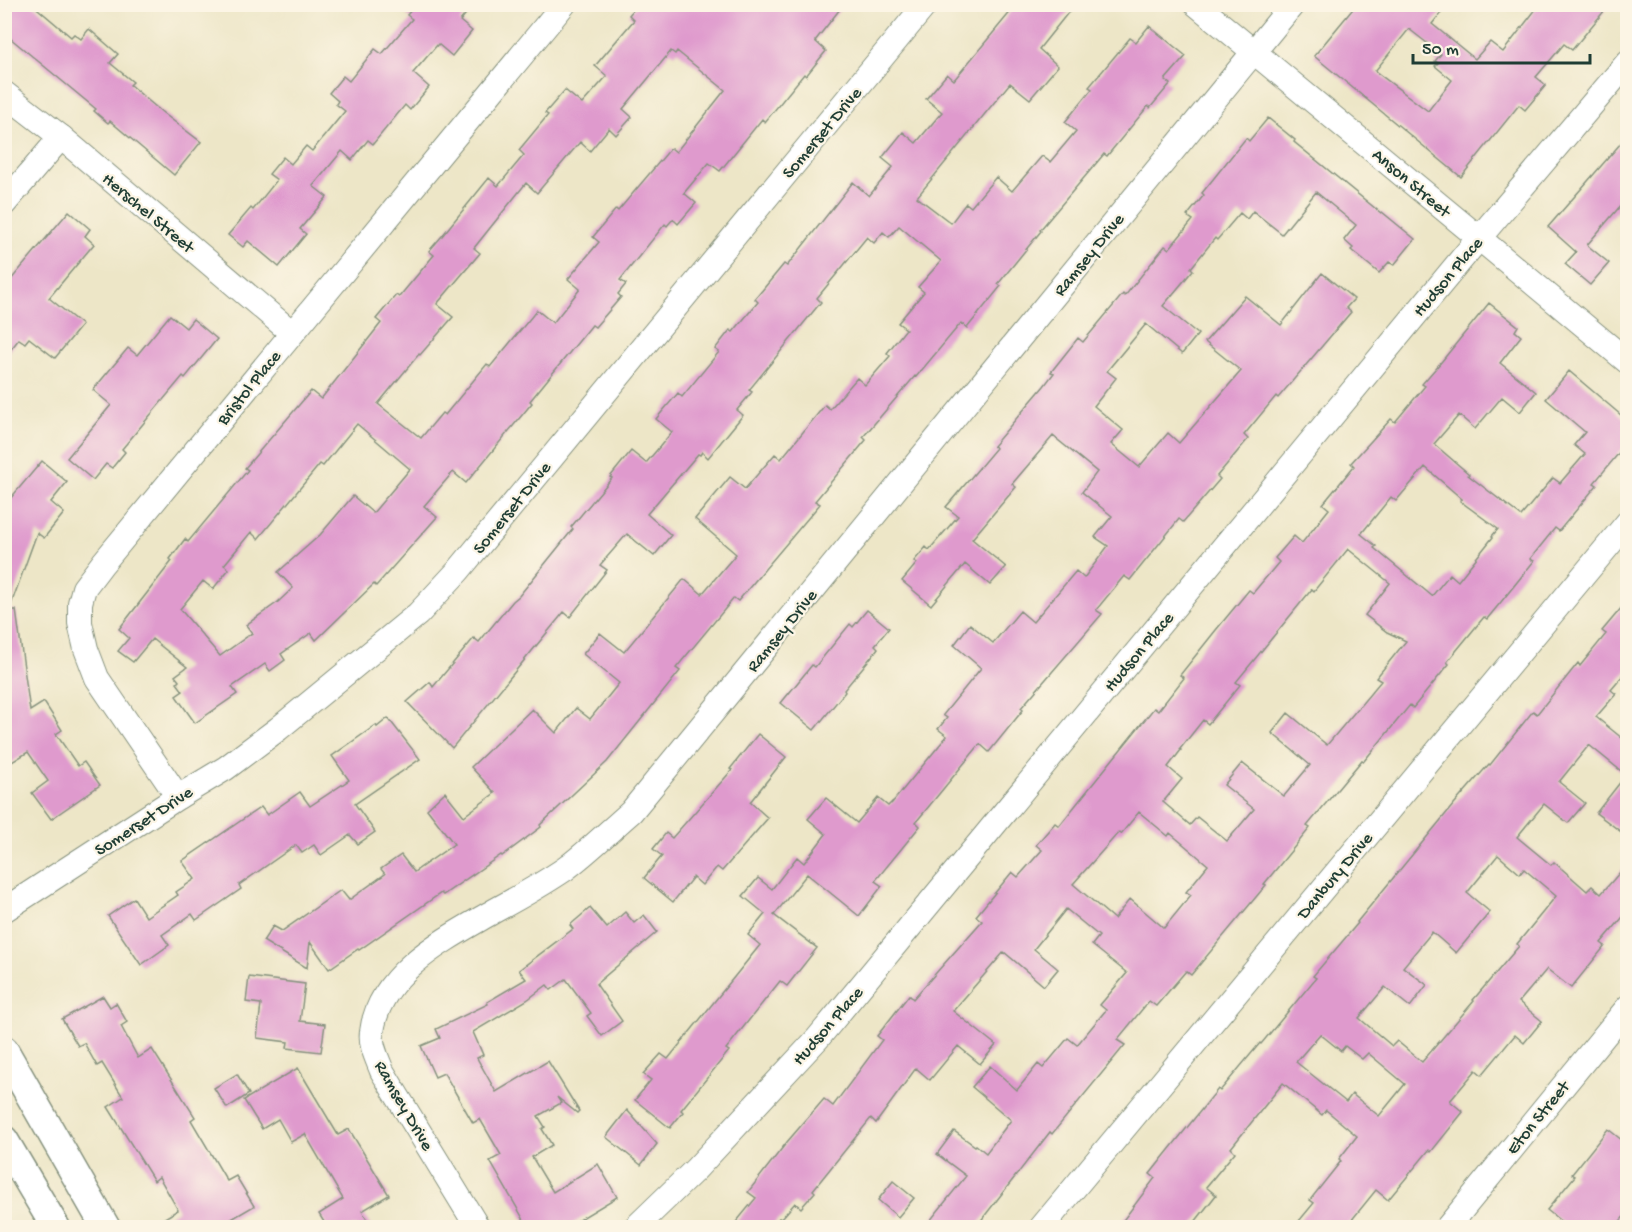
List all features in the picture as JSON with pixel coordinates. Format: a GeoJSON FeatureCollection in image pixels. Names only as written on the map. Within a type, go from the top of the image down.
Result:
{"type":"FeatureCollection","features":[{"type":"Feature","properties":{"kind":"street","name":"Bristol Place"},"geometry":{"type":"LineString","coordinates":[[178,797],[97,678],[86,649],[80,623],[80,603],[84,588],[564,4]]}},
{"type":"Feature","properties":{"kind":"street","name":"Somerset Drive"},"geometry":{"type":"LineString","coordinates":[[4,910],[226,768],[278,729],[418,614],[458,571],[926,4]]}},
{"type":"Feature","properties":{"kind":"street","name":"Anson Street"},"geometry":{"type":"LineString","coordinates":[[1196,4],[1628,362]]}},
{"type":"Feature","properties":{"kind":"street","name":"Ramsey Drive"},"geometry":{"type":"LineString","coordinates":[[478,1227],[382,1071],[372,1046],[371,1032],[381,1001],[406,970],[441,941],[498,910],[566,868],[631,812],[1293,4]]}},
{"type":"Feature","properties":{"kind":"street","name":"Hudson Place"},"geometry":{"type":"LineString","coordinates":[[635,1227],[695,1170],[818,1038],[1479,238],[1628,62]]}},
{"type":"Feature","properties":{"kind":"street","name":"Herschel Street"},"geometry":{"type":"LineString","coordinates":[[4,93],[61,137],[292,333]]}},
{"type":"Feature","properties":{"kind":"street"},"geometry":{"type":"LineString","coordinates":[[4,204],[61,137]]}},
{"type":"Feature","properties":{"kind":"street","name":"Danbury Drive"},"geometry":{"type":"LineString","coordinates":[[1041,1227],[1628,522]]}},
{"type":"Feature","properties":{"kind":"street","name":"Eton Street"},"geometry":{"type":"LineString","coordinates":[[1447,1227],[1628,1007]]}},
{"type":"Feature","properties":{"kind":"street"},"geometry":{"type":"LineString","coordinates":[[4,1050],[106,1227]]}},
{"type":"Feature","properties":{"kind":"street"},"geometry":{"type":"LineString","coordinates":[[4,1140],[56,1227]]}},
{"type":"Feature","properties":{"kind":"building"},"geometry":{"type":"Polygon","coordinates":[[[14,4],[32,4],[71,37],[74,34],[81,39],[89,29],[118,54],[110,63],[133,82],[130,85],[201,142],[174,175],[110,121],[108,123],[94,111],[96,109],[4,33],[4,16],[14,4]]]}},
{"type":"Feature","properties":{"kind":"building"},"geometry":{"type":"Polygon","coordinates":[[[416,4],[474,4],[460,21],[472,31],[452,56],[438,44],[413,73],[429,87],[410,110],[405,105],[373,144],[368,140],[352,160],[342,151],[313,186],[327,197],[300,229],[306,234],[279,267],[248,241],[243,247],[228,235],[251,208],[253,210],[277,180],[269,174],[283,157],[291,164],[306,146],[312,151],[345,111],[336,104],[338,101],[329,93],[343,76],[349,81],[375,49],[382,54],[412,19],[407,15],[416,4]]]}},
{"type":"Feature","properties":{"kind":"building"},"geometry":{"type":"Polygon","coordinates":[[[638,4],[844,4],[815,41],[826,51],[806,76],[804,74],[765,122],[762,119],[720,171],[709,163],[684,193],[696,203],[678,224],[673,219],[667,226],[665,224],[620,280],[626,284],[618,294],[621,297],[595,327],[592,325],[466,483],[453,472],[424,506],[437,517],[376,586],[374,584],[316,640],[311,633],[281,654],[285,660],[270,671],[265,664],[232,687],[237,694],[195,723],[176,696],[183,691],[175,676],[187,667],[152,639],[133,662],[118,651],[129,638],[119,629],[172,561],[170,559],[185,539],[188,542],[248,470],[245,468],[311,391],[321,399],[381,323],[376,319],[396,295],[399,297],[434,255],[429,251],[489,178],[498,186],[524,155],[519,150],[548,115],[545,113],[565,90],[582,104],[607,76],[595,66],[634,20],[629,15],[638,4]],[[671,51],[623,109],[632,117],[616,135],[609,128],[590,151],[580,142],[537,193],[526,183],[474,248],[480,253],[437,304],[453,317],[378,404],[421,438],[442,413],[445,415],[487,364],[490,367],[537,310],[553,323],[580,289],[568,279],[599,242],[593,237],[671,148],[676,152],[725,90],[677,51],[675,54],[671,51]],[[357,424],[323,466],[320,464],[258,539],[251,532],[224,565],[229,569],[213,589],[203,581],[180,609],[220,656],[252,633],[246,625],[293,588],[278,572],[320,535],[353,496],[373,513],[410,469],[357,424]]]}},
{"type":"Feature","properties":{"kind":"building"},"geometry":{"type":"Polygon","coordinates":[[[1017,4],[1075,4],[1039,49],[1058,66],[1030,99],[1010,83],[917,197],[951,223],[966,203],[971,207],[996,177],[1012,191],[1042,156],[1050,162],[1076,131],[1065,122],[1092,89],[1089,87],[1130,38],[1136,42],[1149,26],[1186,56],[1165,80],[1170,84],[1150,108],[1148,106],[1107,156],[1104,154],[1040,230],[998,284],[1001,286],[967,328],[961,323],[863,437],[866,440],[815,501],[820,504],[738,601],[734,598],[676,668],[680,671],[607,762],[540,825],[541,827],[502,856],[443,895],[441,893],[329,969],[310,942],[307,968],[263,941],[273,926],[282,931],[341,890],[349,900],[385,874],[381,869],[401,855],[414,872],[454,844],[427,809],[445,792],[464,816],[495,793],[471,767],[532,709],[556,733],[576,708],[590,719],[619,683],[583,654],[600,633],[624,652],[684,579],[702,594],[736,554],[695,519],[730,477],[745,489],[775,454],[781,459],[825,405],[830,409],[857,378],[865,385],[890,356],[887,353],[906,329],[898,323],[924,292],[918,287],[941,261],[899,226],[889,237],[883,232],[874,243],[867,237],[817,298],[821,302],[749,390],[752,392],[737,410],[743,415],[708,458],[702,452],[698,454],[647,514],[671,535],[654,556],[627,534],[600,565],[607,570],[570,617],[564,612],[452,748],[407,702],[430,682],[433,687],[474,638],[479,642],[573,529],[571,527],[612,478],[610,477],[631,451],[646,463],[672,432],[656,419],[678,393],[682,397],[719,352],[715,349],[730,330],[733,332],[758,302],[755,299],[784,264],[787,266],[853,182],[869,196],[893,167],[882,158],[903,132],[916,143],[942,112],[926,99],[947,74],[954,80],[1017,4]]]}},
{"type":"Feature","properties":{"kind":"building"},"geometry":{"type":"Polygon","coordinates":[[[1357,4],[1448,4],[1432,24],[1475,59],[1490,42],[1503,52],[1540,4],[1610,4],[1572,50],[1564,44],[1536,77],[1546,85],[1525,110],[1519,105],[1461,177],[1314,56],[1357,4]],[[1409,29],[1375,71],[1428,111],[1452,80],[1435,66],[1438,63],[1435,61],[1441,54],[1409,29]]]}},
{"type":"Feature","properties":{"kind":"building"},"geometry":{"type":"Polygon","coordinates":[[[1268,118],[1295,140],[1294,142],[1415,239],[1394,265],[1389,262],[1379,273],[1351,250],[1353,248],[1344,240],[1356,225],[1316,192],[1282,234],[1253,211],[1247,219],[1240,213],[1217,240],[1215,238],[1191,268],[1193,270],[1163,306],[1198,334],[1182,354],[1146,324],[1107,371],[1116,378],[1094,406],[1123,430],[1111,444],[1139,467],[1168,433],[1179,443],[1241,371],[1205,342],[1245,296],[1281,325],[1322,273],[1354,299],[1346,308],[1351,312],[1244,435],[1248,439],[1217,476],[1220,479],[1183,522],[1179,519],[1130,580],[1124,576],[1096,610],[1102,614],[1021,708],[1023,710],[989,752],[980,744],[916,822],[920,826],[875,881],[882,886],[859,916],[807,874],[774,915],[817,948],[787,986],[780,981],[726,1049],[729,1051],[681,1110],[683,1112],[670,1128],[635,1100],[651,1080],[643,1074],[661,1054],[668,1059],[760,945],[748,935],[765,914],[743,896],[758,878],[772,889],[797,857],[804,863],[826,834],[808,819],[826,798],[857,823],[878,798],[888,806],[892,803],[947,736],[938,729],[947,718],[943,715],[981,668],[954,645],[970,624],[993,643],[1020,611],[1033,622],[1076,571],[1084,578],[1108,546],[1095,537],[1112,516],[1082,492],[1097,472],[1053,436],[1012,484],[1016,487],[972,539],[1006,567],[990,585],[965,564],[931,605],[902,581],[917,563],[914,561],[926,547],[929,550],[958,516],[946,507],[996,448],[993,446],[1054,373],[1051,372],[1078,338],[1083,342],[1123,294],[1125,296],[1165,246],[1169,249],[1193,220],[1187,216],[1204,195],[1202,193],[1246,138],[1249,141],[1268,118]]]}},
{"type":"Feature","properties":{"kind":"building"},"geometry":{"type":"Polygon","coordinates":[[[1628,135],[1628,197],[1587,245],[1609,263],[1590,285],[1565,264],[1576,252],[1548,227],[1628,135]]]}},
{"type":"Feature","properties":{"kind":"building"},"geometry":{"type":"Polygon","coordinates":[[[69,211],[90,229],[85,236],[94,244],[49,298],[82,325],[55,358],[29,338],[25,343],[19,339],[4,358],[4,288],[69,211]]]}},
{"type":"Feature","properties":{"kind":"building"},"geometry":{"type":"Polygon","coordinates":[[[1489,303],[1518,326],[1515,331],[1521,336],[1500,363],[1536,392],[1520,412],[1502,397],[1475,429],[1459,415],[1434,444],[1468,475],[1521,516],[1553,478],[1560,483],[1585,454],[1574,445],[1585,432],[1546,399],[1569,371],[1628,421],[1628,442],[1594,483],[1597,485],[1559,531],[1555,528],[1530,559],[1534,561],[1487,619],[1484,617],[1413,708],[1410,705],[1307,826],[1310,828],[1264,884],[1266,885],[1191,975],[1186,971],[1156,1006],[1149,1001],[1117,1040],[1125,1045],[1052,1134],[1050,1132],[976,1227],[925,1227],[966,1176],[937,1154],[954,1131],[986,1153],[1011,1120],[972,1087],[990,1066],[1017,1090],[1038,1064],[1043,1068],[1068,1038],[1077,1045],[1106,1010],[1100,1005],[1127,973],[1092,945],[1099,936],[1066,909],[1034,949],[1058,969],[1044,986],[1004,952],[953,1011],[996,1045],[980,1064],[958,1046],[930,1080],[916,1068],[876,1123],[871,1118],[801,1208],[795,1203],[771,1227],[732,1227],[756,1198],[748,1192],[787,1142],[824,1099],[833,1106],[882,1040],[877,1036],[909,995],[913,999],[982,921],[976,916],[1012,872],[1018,877],[1042,850],[1036,845],[1055,823],[1059,826],[1154,708],[1158,711],[1184,678],[1180,675],[1249,590],[1253,593],[1279,562],[1275,558],[1294,536],[1302,543],[1329,509],[1323,504],[1354,466],[1351,463],[1391,419],[1395,422],[1425,386],[1422,384],[1489,303]],[[1425,467],[1396,501],[1391,497],[1361,534],[1376,546],[1374,548],[1432,596],[1450,574],[1458,581],[1498,529],[1460,501],[1462,499],[1425,467]],[[1348,549],[1314,591],[1312,589],[1236,682],[1240,685],[1208,724],[1203,720],[1168,767],[1182,779],[1163,802],[1190,825],[1197,817],[1227,841],[1254,809],[1224,785],[1242,763],[1284,796],[1310,765],[1272,733],[1288,713],[1327,745],[1381,681],[1376,678],[1406,641],[1387,632],[1365,615],[1390,583],[1348,549]],[[1139,812],[1121,834],[1119,832],[1073,884],[1114,919],[1130,899],[1164,928],[1191,895],[1186,892],[1208,865],[1170,833],[1168,836],[1139,812]]]}},
{"type":"Feature","properties":{"kind":"building"},"geometry":{"type":"Polygon","coordinates":[[[170,315],[186,328],[193,319],[217,339],[122,449],[125,452],[112,468],[106,464],[93,480],[67,458],[111,405],[93,390],[128,348],[137,355],[170,315]]]}},
{"type":"Feature","properties":{"kind":"building"},"geometry":{"type":"Polygon","coordinates":[[[42,461],[67,482],[51,502],[64,513],[44,538],[37,533],[9,610],[16,610],[30,711],[44,702],[62,730],[56,734],[78,766],[84,762],[100,785],[51,819],[32,793],[48,781],[28,752],[4,767],[4,506],[42,461]]]}},
{"type":"Feature","properties":{"kind":"building"},"geometry":{"type":"Polygon","coordinates":[[[1628,600],[1628,670],[1611,690],[1616,694],[1596,717],[1628,743],[1628,837],[1596,813],[1626,775],[1589,745],[1559,782],[1585,803],[1568,823],[1544,804],[1517,837],[1551,865],[1554,862],[1587,891],[1592,886],[1601,894],[1628,863],[1628,911],[1601,943],[1605,946],[1571,988],[1547,969],[1519,1002],[1542,1021],[1524,1043],[1515,1035],[1482,1075],[1476,1070],[1450,1101],[1463,1112],[1431,1152],[1429,1150],[1388,1200],[1376,1190],[1346,1227],[1294,1227],[1314,1203],[1310,1200],[1341,1161],[1339,1159],[1357,1136],[1326,1110],[1322,1115],[1283,1083],[1231,1148],[1235,1152],[1206,1187],[1216,1195],[1191,1227],[1118,1227],[1155,1178],[1150,1174],[1218,1089],[1220,1091],[1316,978],[1313,976],[1533,711],[1537,714],[1578,663],[1580,666],[1606,634],[1602,631],[1628,600]],[[1498,855],[1467,893],[1490,912],[1456,953],[1432,932],[1403,967],[1427,985],[1410,1007],[1385,987],[1359,1018],[1392,1046],[1397,1041],[1422,1062],[1519,946],[1517,944],[1556,896],[1524,869],[1520,874],[1498,855]],[[1320,1034],[1296,1062],[1346,1102],[1352,1094],[1379,1116],[1405,1084],[1368,1053],[1362,1059],[1345,1046],[1341,1051],[1320,1034]]]}},
{"type":"Feature","properties":{"kind":"building"},"geometry":{"type":"Polygon","coordinates":[[[867,610],[889,628],[875,645],[878,648],[814,730],[781,703],[812,665],[815,667],[850,624],[853,627],[867,610]]]}},
{"type":"Feature","properties":{"kind":"building"},"geometry":{"type":"Polygon","coordinates":[[[388,718],[420,759],[355,804],[375,832],[358,844],[350,835],[321,855],[314,845],[302,853],[296,845],[239,885],[241,889],[196,920],[192,914],[162,935],[169,945],[141,965],[108,916],[134,898],[146,917],[178,895],[176,892],[195,879],[182,861],[261,807],[267,815],[300,792],[310,806],[349,780],[332,756],[388,718]]]}},
{"type":"Feature","properties":{"kind":"building"},"geometry":{"type":"Polygon","coordinates":[[[758,734],[786,757],[750,802],[768,818],[722,871],[717,867],[702,885],[693,877],[673,902],[644,878],[662,856],[653,849],[666,833],[672,838],[732,770],[730,769],[758,734]]]}},
{"type":"Feature","properties":{"kind":"building"},"geometry":{"type":"Polygon","coordinates":[[[590,908],[607,928],[625,912],[634,923],[644,915],[657,932],[596,984],[622,1021],[602,1036],[587,1016],[591,1013],[566,979],[551,990],[547,985],[527,1000],[473,1032],[483,1055],[477,1058],[496,1092],[548,1061],[579,1111],[577,1113],[557,1097],[561,1103],[538,1116],[545,1127],[542,1129],[552,1145],[532,1157],[553,1192],[598,1164],[617,1197],[567,1227],[528,1227],[490,1161],[501,1155],[480,1119],[473,1123],[444,1073],[435,1077],[421,1046],[440,1038],[436,1029],[488,1004],[487,1002],[526,979],[519,970],[573,929],[570,925],[590,908]]]}},
{"type":"Feature","properties":{"kind":"building"},"geometry":{"type":"Polygon","coordinates":[[[249,977],[305,984],[300,1021],[325,1024],[321,1052],[287,1048],[288,1042],[257,1038],[261,1004],[246,1002],[249,977]]]}},
{"type":"Feature","properties":{"kind":"building"},"geometry":{"type":"Polygon","coordinates":[[[103,996],[110,1007],[116,1003],[127,1022],[121,1026],[138,1058],[152,1049],[195,1117],[191,1120],[227,1181],[236,1176],[254,1206],[218,1227],[150,1227],[178,1210],[159,1177],[154,1181],[108,1107],[123,1097],[102,1063],[97,1066],[84,1043],[78,1046],[62,1019],[103,996]]]}},
{"type":"Feature","properties":{"kind":"building"},"geometry":{"type":"Polygon","coordinates":[[[298,1068],[338,1135],[349,1129],[389,1195],[362,1211],[371,1227],[327,1227],[319,1214],[343,1199],[305,1134],[291,1142],[278,1119],[262,1129],[244,1100],[298,1068]]]}},
{"type":"Feature","properties":{"kind":"building"},"geometry":{"type":"Polygon","coordinates":[[[237,1074],[249,1094],[227,1108],[214,1088],[237,1074]]]}},
{"type":"Feature","properties":{"kind":"building"},"geometry":{"type":"Polygon","coordinates":[[[627,1110],[657,1144],[641,1165],[606,1137],[627,1110]]]}},
{"type":"Feature","properties":{"kind":"building"},"geometry":{"type":"Polygon","coordinates":[[[1608,1129],[1628,1145],[1628,1212],[1615,1227],[1568,1227],[1547,1210],[1575,1176],[1572,1174],[1608,1129]]]}},
{"type":"Feature","properties":{"kind":"building"},"geometry":{"type":"Polygon","coordinates":[[[893,1181],[914,1198],[898,1217],[878,1200],[893,1181]]]}}]}
